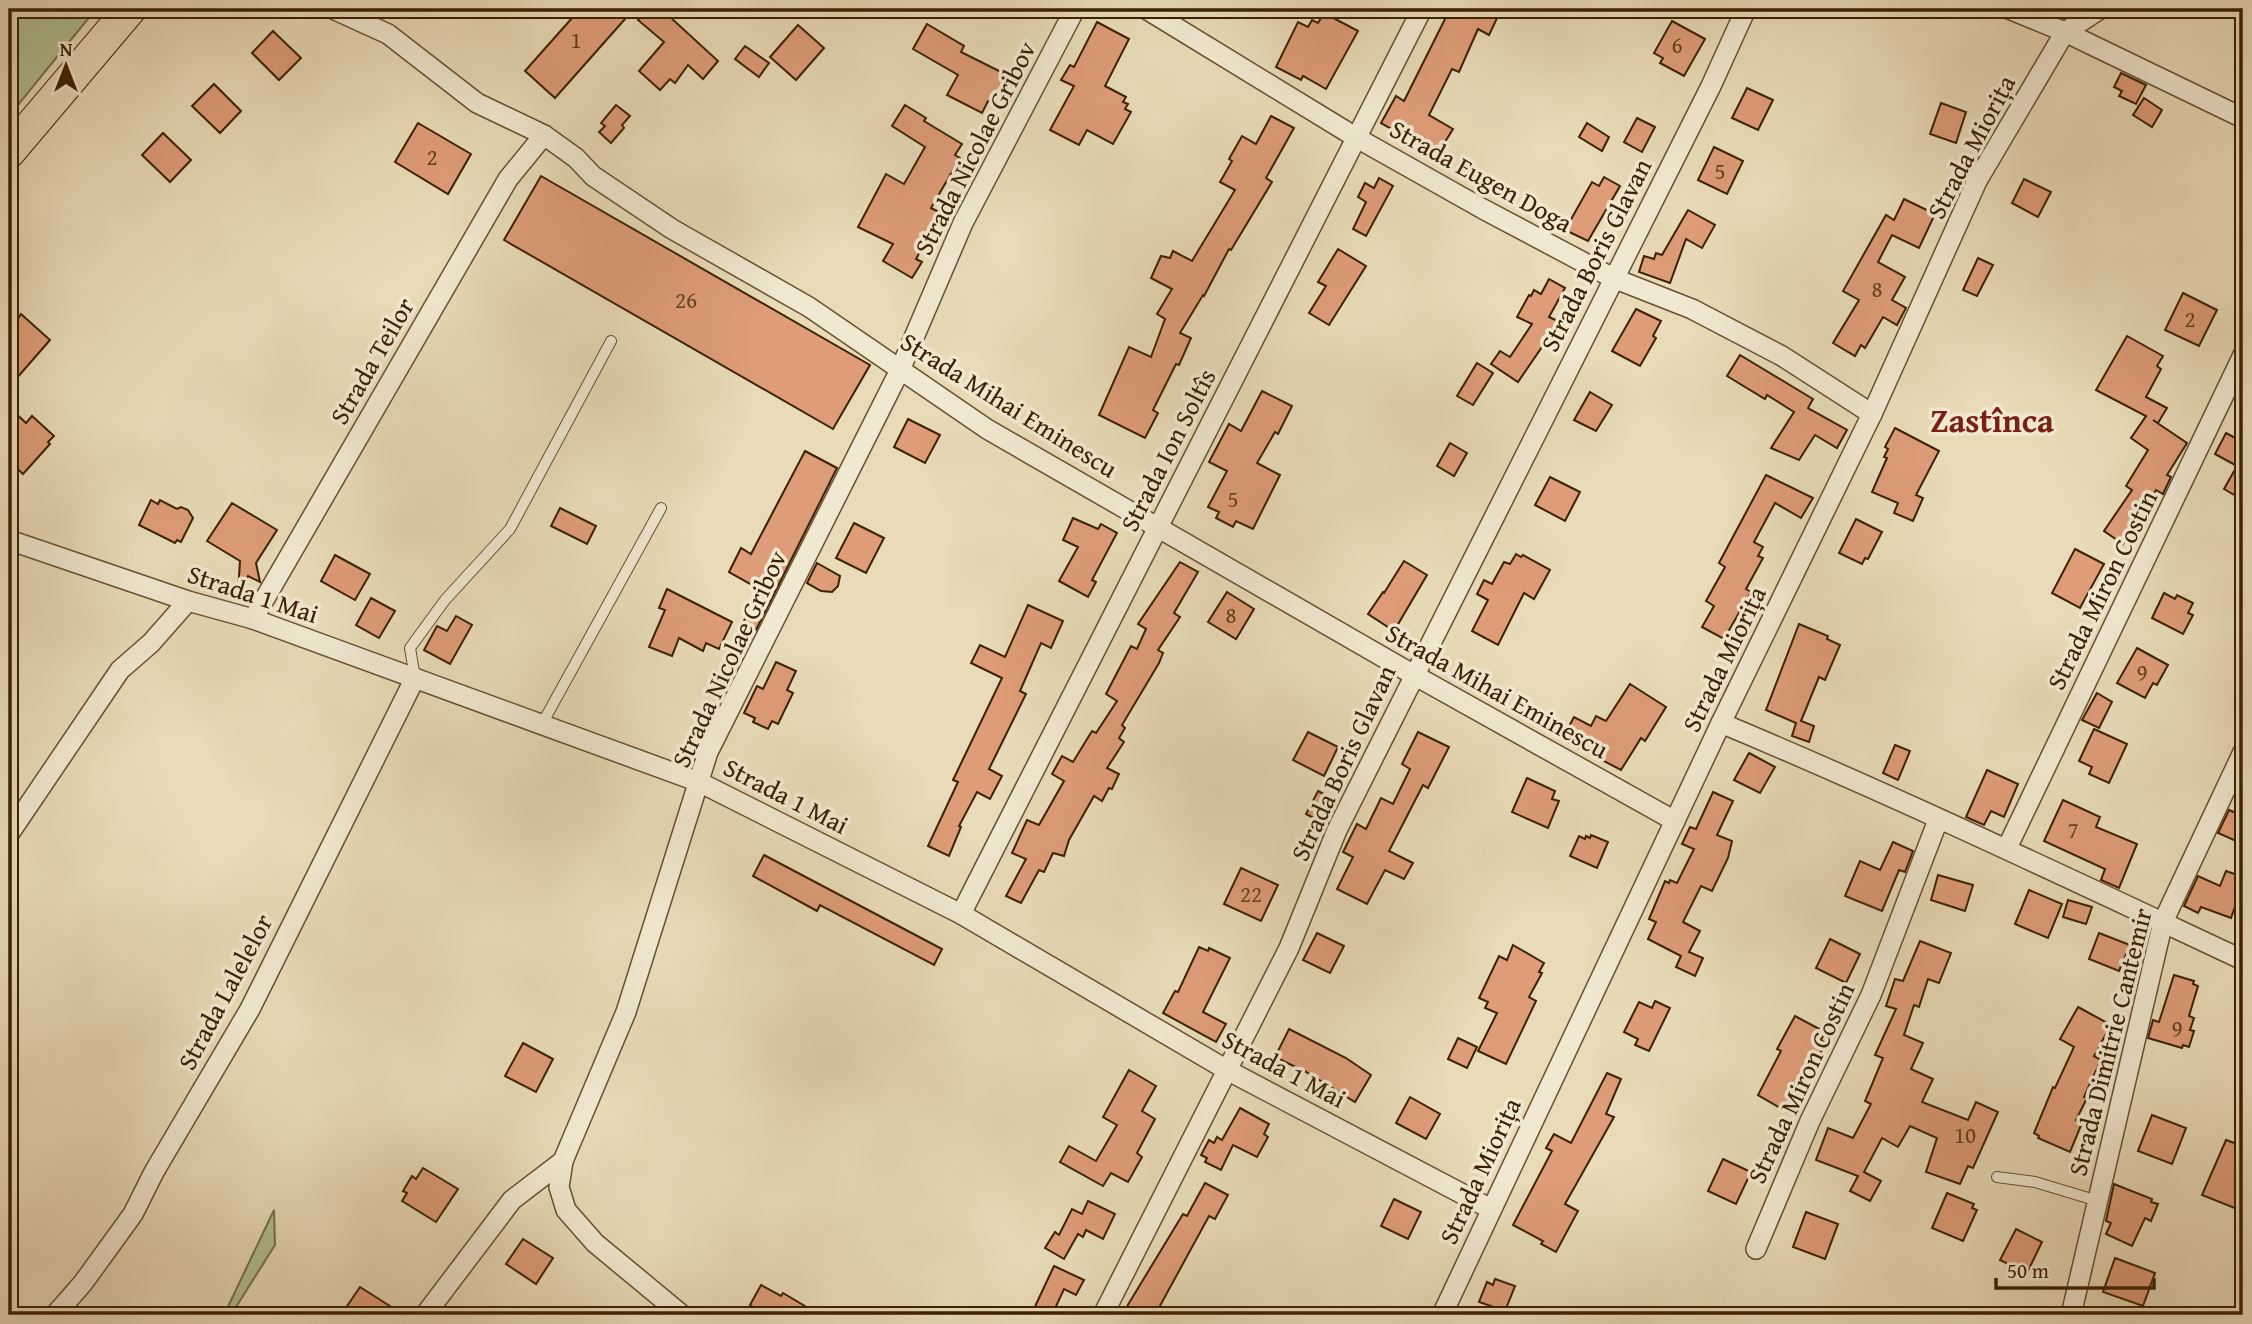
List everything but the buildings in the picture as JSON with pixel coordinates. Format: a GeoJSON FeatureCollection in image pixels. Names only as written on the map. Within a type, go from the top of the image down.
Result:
{"type":"FeatureCollection","features":[{"type":"Feature","properties":{"kind":"main road"},"geometry":{"type":"LineString","coordinates":[[9,152],[130,9]]}},
{"type":"Feature","properties":{"kind":"street","name":"Strada Mihai Eminescu"},"geometry":{"type":"LineString","coordinates":[[333,9],[388,34],[477,103],[544,135],[576,158],[593,176],[672,229],[809,307],[987,429],[1414,675],[1675,821]]}},
{"type":"Feature","properties":{"kind":"street","name":"Strada Nicolae Gribov"},"geometry":{"type":"LineString","coordinates":[[563,1161],[625,1012],[708,752],[900,370],[963,223],[1075,9]]}},
{"type":"Feature","properties":{"kind":"street","name":"Strada Eugen Doga"},"geometry":{"type":"LineString","coordinates":[[1146,9],[1356,138],[1483,209],[1613,278],[1692,309],[1782,356],[1872,414]]}},
{"type":"Feature","properties":{"kind":"street","name":"Strada Ion Soltîs"},"geometry":{"type":"LineString","coordinates":[[961,914],[1422,9]]}},
{"type":"Feature","properties":{"kind":"street","name":"Strada Boris Glavan"},"geometry":{"type":"LineString","coordinates":[[1103,1315],[1289,947],[1337,830],[1712,86],[1746,9]]}},
{"type":"Feature","properties":{"kind":"street"},"geometry":{"type":"LineString","coordinates":[[2009,9],[2065,32],[2243,118]]}},
{"type":"Feature","properties":{"kind":"street"},"geometry":{"type":"LineString","coordinates":[[2065,32],[2100,9]]}},
{"type":"Feature","properties":{"kind":"street","name":"Strada Miorița"},"geometry":{"type":"LineString","coordinates":[[1442,1315],[1721,723],[1872,414],[1978,181],[2065,32]]}},
{"type":"Feature","properties":{"kind":"street","name":"Strada Teilor"},"geometry":{"type":"LineString","coordinates":[[253,619],[508,179],[544,135]]}},
{"type":"Feature","properties":{"kind":"street","name":"Strada Miron Costin"},"geometry":{"type":"LineString","coordinates":[[2007,848],[2243,355]]}},
{"type":"Feature","properties":{"kind":"street","name":"Strada 1 Mai"},"geometry":{"type":"LineString","coordinates":[[9,540],[188,601],[253,619],[699,782],[961,914],[1227,1070],[1491,1209]]}},
{"type":"Feature","properties":{"kind":"street"},"geometry":{"type":"LineString","coordinates":[[9,834],[120,670],[151,643],[188,601]]}},
{"type":"Feature","properties":{"kind":"street","name":"Strada Lalelelor"},"geometry":{"type":"LineString","coordinates":[[55,1315],[83,1283],[133,1214],[250,1009],[415,678]]}},
{"type":"Feature","properties":{"kind":"street"},"geometry":{"type":"LineString","coordinates":[[1721,723],[1834,770],[1938,820],[2007,848],[2243,960]]}},
{"type":"Feature","properties":{"kind":"street","name":"Strada Dimitrie Cantemir"},"geometry":{"type":"LineString","coordinates":[[2071,1315],[2163,922],[2243,752]]}},
{"type":"Feature","properties":{"kind":"street","name":"Strada Miron Costin"},"geometry":{"type":"LineString","coordinates":[[1756,1249],[1810,1121],[1871,995],[1938,820]]}},
{"type":"Feature","properties":{"kind":"street"},"geometry":{"type":"LineString","coordinates":[[425,1315],[512,1200],[563,1161]]}},
{"type":"Feature","properties":{"kind":"street"},"geometry":{"type":"LineString","coordinates":[[563,1161],[559,1187],[566,1210],[595,1243],[682,1315]]}},
{"type":"Feature","properties":{"kind":"lane"},"geometry":{"type":"LineString","coordinates":[[415,678],[410,648],[445,600],[510,529],[611,341]]}},
{"type":"Feature","properties":{"kind":"lane"},"geometry":{"type":"LineString","coordinates":[[542,724],[661,508]]}},
{"type":"Feature","properties":{"kind":"lane"},"geometry":{"type":"LineString","coordinates":[[1997,1177],[2035,1182],[2098,1201]]}},
{"type":"Feature","properties":{"kind":"green space"},"geometry":{"type":"Polygon","coordinates":[[[9,9],[96,9],[9,116],[9,9]]]}},
{"type":"Feature","properties":{"kind":"green space"},"geometry":{"type":"Polygon","coordinates":[[[274,1210],[275,1245],[231,1315],[224,1315],[274,1210]]]}},
{"type":"Feature","properties":{"kind":"district","name":"Zastînca"},"geometry":{"type":"Point","coordinates":[1992,420]}}]}
